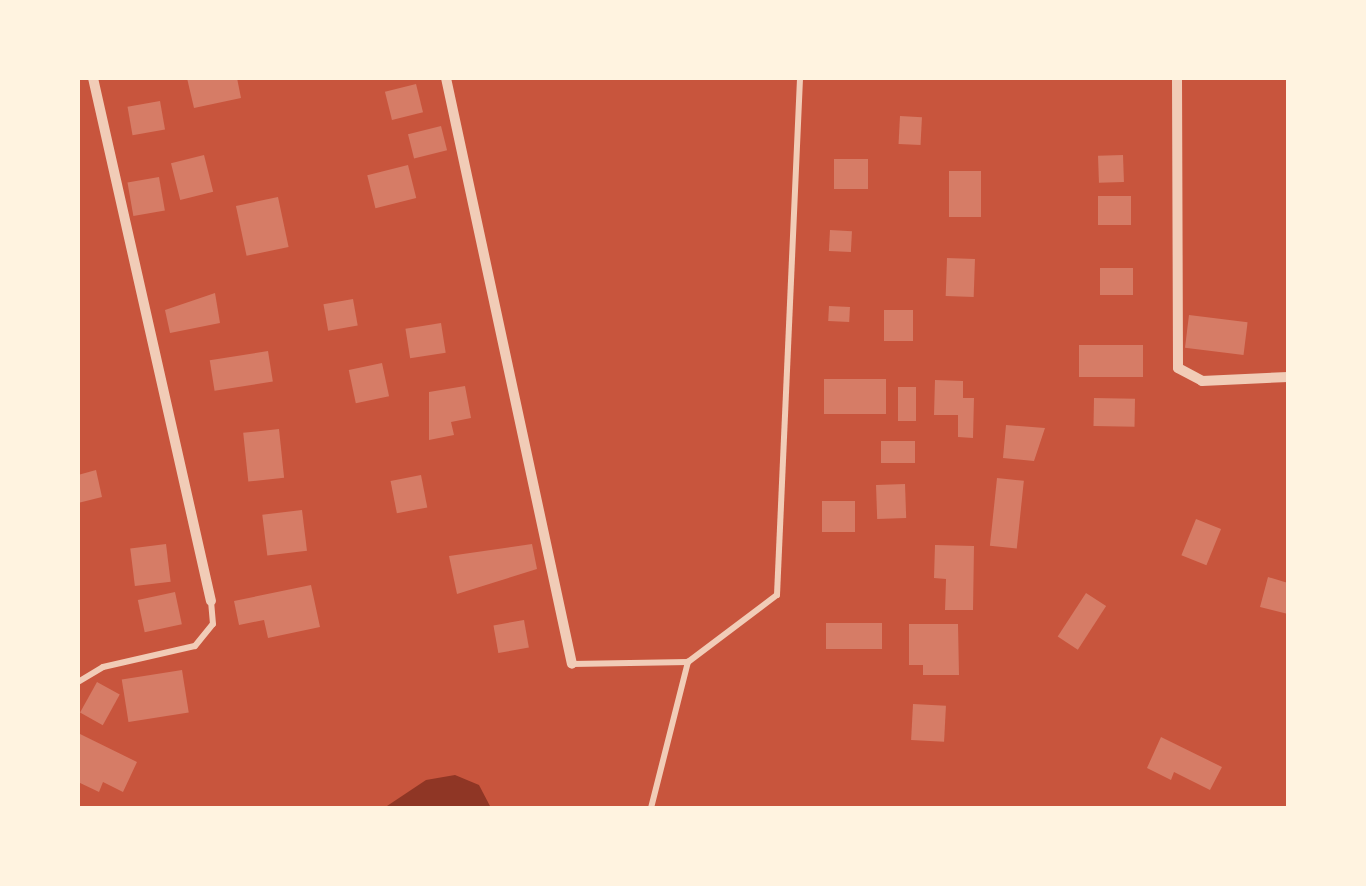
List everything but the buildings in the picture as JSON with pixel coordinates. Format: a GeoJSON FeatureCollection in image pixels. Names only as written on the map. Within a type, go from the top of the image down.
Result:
{"type":"FeatureCollection","features":[{"type":"Feature","properties":{"kind":"street"},"geometry":{"type":"LineString","coordinates":[[92,78],[210,601]]}},
{"type":"Feature","properties":{"kind":"street"},"geometry":{"type":"LineString","coordinates":[[446,78],[572,664]]}},
{"type":"Feature","properties":{"kind":"street"},"geometry":{"type":"LineString","coordinates":[[1177,78],[1178,368],[1202,381],[1288,376]]}},
{"type":"Feature","properties":{"kind":"lane"},"geometry":{"type":"LineString","coordinates":[[572,664],[688,662],[777,595],[800,78]]}},
{"type":"Feature","properties":{"kind":"lane"},"geometry":{"type":"LineString","coordinates":[[78,682],[103,668],[195,646],[213,624],[210,601]]}},
{"type":"Feature","properties":{"kind":"lane"},"geometry":{"type":"LineString","coordinates":[[650,808],[688,662]]}},
{"type":"Feature","properties":{"kind":"shaded area"},"geometry":{"type":"Polygon","coordinates":[[[455,775],[479,785],[491,808],[384,808],[426,780],[455,775]]]}}]}
